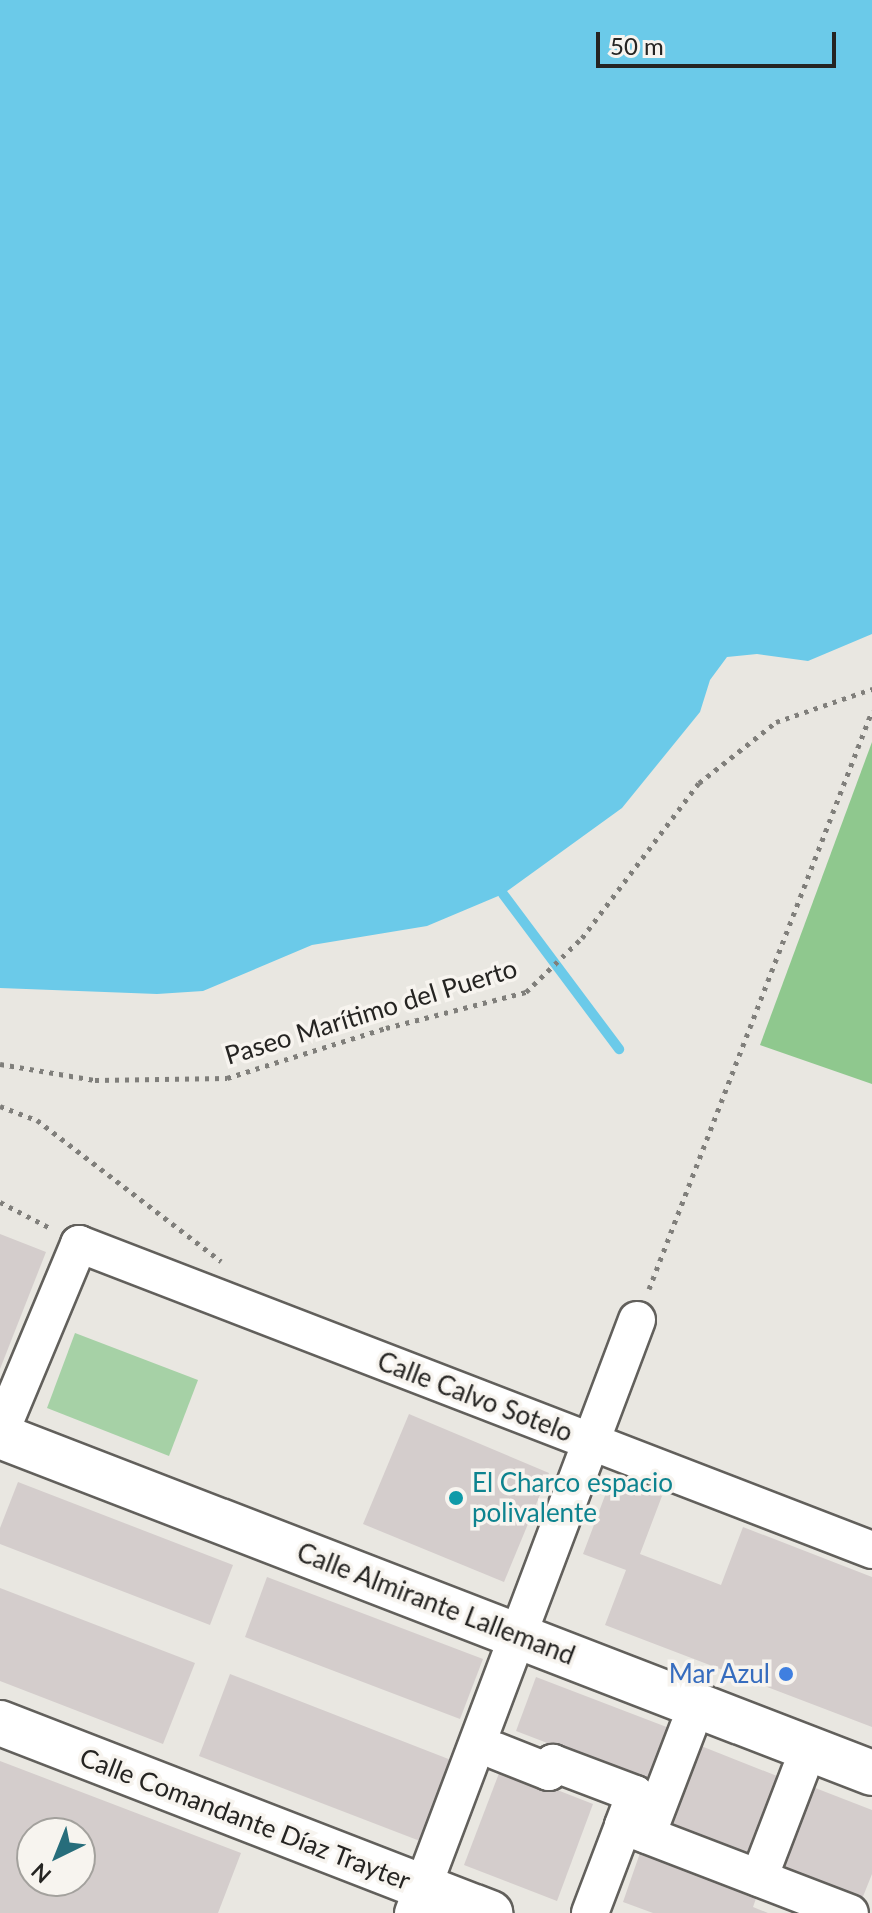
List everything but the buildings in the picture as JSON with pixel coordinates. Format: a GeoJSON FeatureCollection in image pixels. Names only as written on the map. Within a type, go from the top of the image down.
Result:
{"type":"FeatureCollection","features":[{"type":"Feature","properties":{"kind":"main road","name":"Calle Almirante Lallemand"},"geometry":{"type":"LineString","coordinates":[[0,1435],[872,1773]]}},
{"type":"Feature","properties":{"kind":"main road","name":"Calle Comandante Díaz Trayter"},"geometry":{"type":"LineString","coordinates":[[0,1723],[417,1900],[490,1913]]}},
{"type":"Feature","properties":{"kind":"street"},"geometry":{"type":"LineString","coordinates":[[0,1435],[79,1244]]}},
{"type":"Feature","properties":{"kind":"street","name":"Calle Calvo Sotelo"},"geometry":{"type":"LineString","coordinates":[[79,1244],[872,1550]]}},
{"type":"Feature","properties":{"kind":"street"},"geometry":{"type":"LineString","coordinates":[[417,1900],[637,1320]]}},
{"type":"Feature","properties":{"kind":"street"},"geometry":{"type":"LineString","coordinates":[[590,1913],[688,1728]]}},
{"type":"Feature","properties":{"kind":"street"},"geometry":{"type":"LineString","coordinates":[[496,1751],[549,1772],[553,1763],[635,1794],[635,1830]]}},
{"type":"Feature","properties":{"kind":"street"},"geometry":{"type":"LineString","coordinates":[[759,1878],[800,1771]]}},
{"type":"Feature","properties":{"kind":"street"},"geometry":{"type":"LineString","coordinates":[[635,1830],[850,1913]]}},
{"type":"Feature","properties":{"kind":"path","name":"Paseo Marítimo del Puerto"},"geometry":{"type":"LineString","coordinates":[[0,1064],[95,1080],[227,1078],[386,1028],[526,992],[582,938],[699,783],[776,722],[872,689]]}},
{"type":"Feature","properties":{"kind":"path"},"geometry":{"type":"LineString","coordinates":[[637,1320],[872,711]]}},
{"type":"Feature","properties":{"kind":"path"},"geometry":{"type":"LineString","coordinates":[[0,1106],[37,1120],[223,1262]]}},
{"type":"Feature","properties":{"kind":"path"},"geometry":{"type":"LineString","coordinates":[[0,1202],[79,1244]]}},
{"type":"Feature","properties":{"kind":"green space"},"geometry":{"type":"Polygon","coordinates":[[[872,742],[872,1084],[760,1045],[872,742]]]}},
{"type":"Feature","properties":{"kind":"green space"},"geometry":{"type":"Polygon","coordinates":[[[75,1333],[198,1380],[169,1456],[47,1408],[75,1333]]]}},
{"type":"Feature","properties":{"kind":"water"},"geometry":{"type":"Polygon","coordinates":[[[0,0],[872,0],[872,634],[808,661],[757,654],[727,657],[710,680],[700,712],[622,808],[503,894],[427,926],[312,945],[203,991],[157,994],[0,988],[0,0]]]}},
{"type":"Feature","properties":{"kind":"waterway"},"geometry":{"type":"LineString","coordinates":[[503,894],[619,1049]]}},
{"type":"Feature","properties":{"kind":"place","name":"El Charco espacio polivalente"},"geometry":{"type":"Point","coordinates":[456,1498]}},
{"type":"Feature","properties":{"kind":"place","name":"Mar Azul"},"geometry":{"type":"Point","coordinates":[786,1674]}}]}
